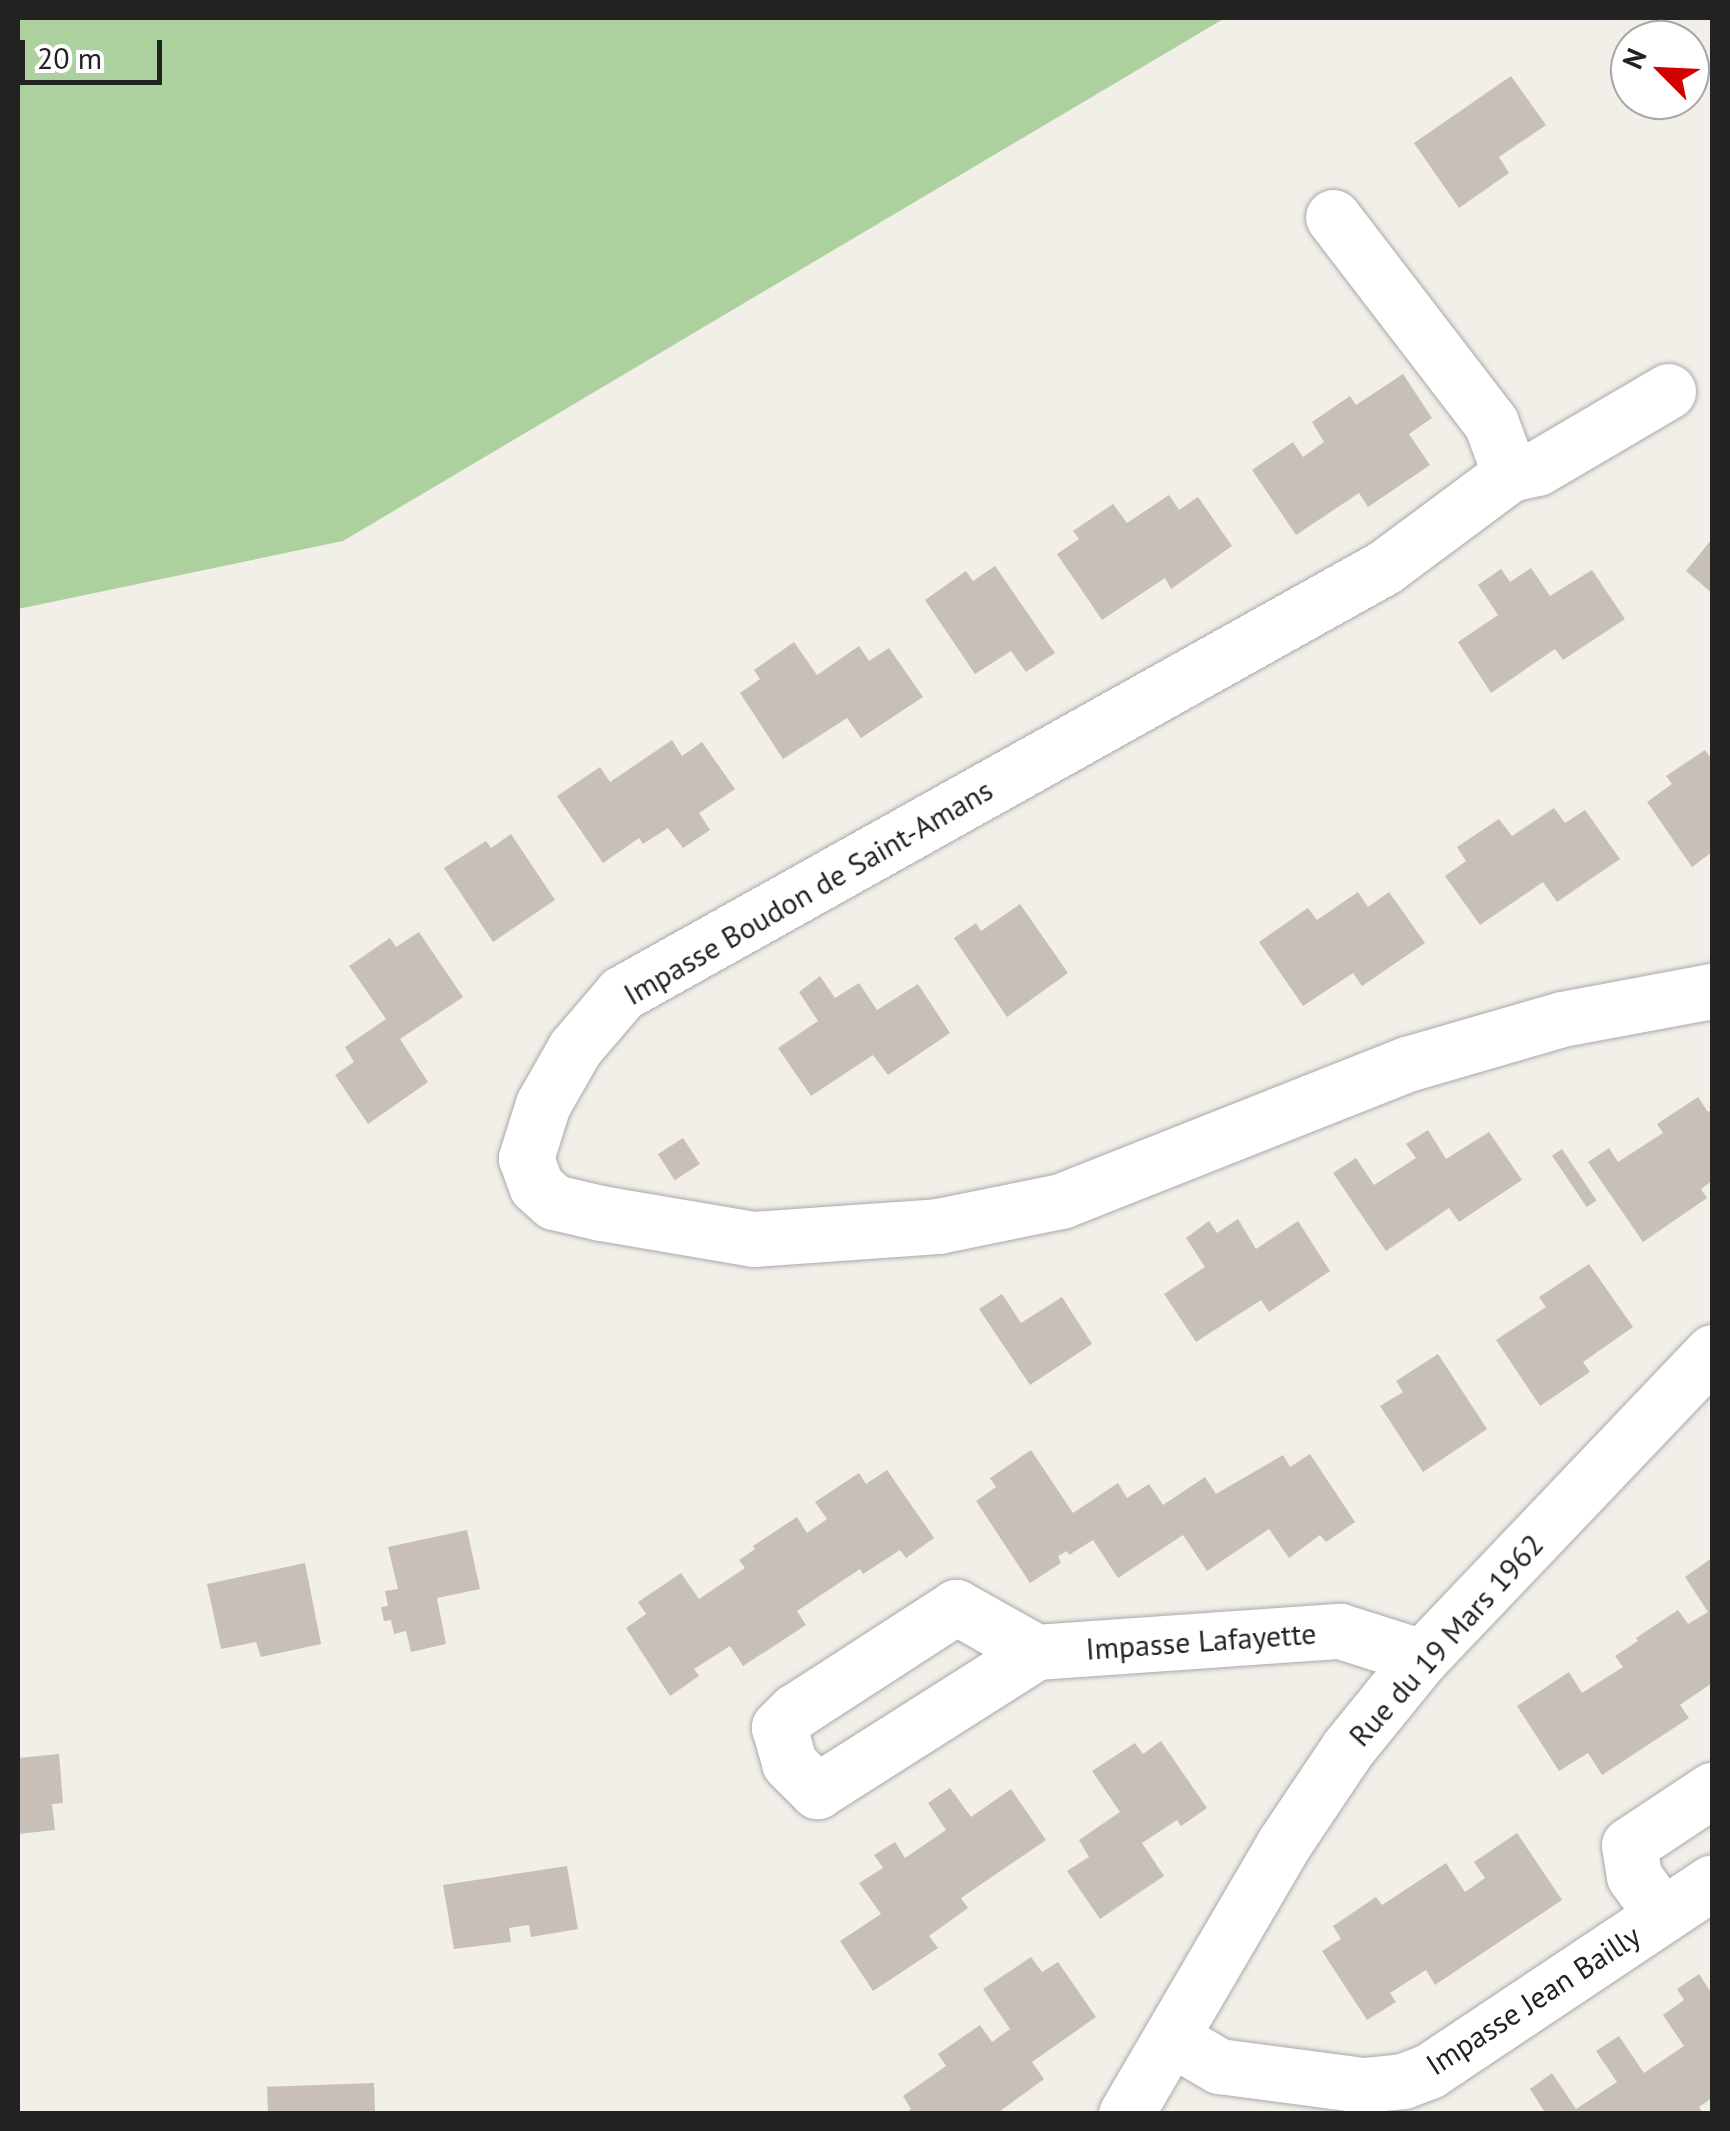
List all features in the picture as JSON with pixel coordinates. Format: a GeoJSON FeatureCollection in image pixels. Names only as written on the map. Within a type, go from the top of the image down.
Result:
{"type":"FeatureCollection","features":[{"type":"Feature","properties":{"kind":"street"},"geometry":{"type":"LineString","coordinates":[[1333,217],[1491,423],[1510,474]]}},
{"type":"Feature","properties":{"kind":"street","name":"Impasse Boudon de Saint-Amans"},"geometry":{"type":"LineString","coordinates":[[1668,391],[1537,468],[1510,474],[1385,567],[622,993],[575,1048],[542,1104],[526,1158],[536,1186],[554,1202],[753,1239],[938,1226],[1061,1200],[1407,1064],[1562,1019],[1712,991]]}},
{"type":"Feature","properties":{"kind":"street","name":"Rue du 19 Mars 1962"},"geometry":{"type":"LineString","coordinates":[[1126,2114],[1283,1845],[1348,1748],[1422,1657],[1712,1352]]}},
{"type":"Feature","properties":{"kind":"street","name":"Impasse Lafayette"},"geometry":{"type":"LineString","coordinates":[[1036,1652],[1340,1631],[1422,1657]]}},
{"type":"Feature","properties":{"kind":"street","name":"Impasse Jean Bailly"},"geometry":{"type":"LineString","coordinates":[[1662,1915],[1634,1876],[1628,1845],[1712,1790]]}},
{"type":"Feature","properties":{"kind":"street","name":"Impasse Jean Bailly"},"geometry":{"type":"LineString","coordinates":[[1171,2038],[1219,2066],[1363,2085],[1403,2081],[1429,2071],[1712,1882]]}},
{"type":"Feature","properties":{"kind":"green space"},"geometry":{"type":"Polygon","coordinates":[[[18,18],[1225,18],[343,541],[18,609],[18,18]]]}},
{"type":"Feature","properties":{"kind":"building"},"geometry":{"type":"Polygon","coordinates":[[[1511,76],[1546,125],[1499,157],[1509,173],[1459,208],[1414,143],[1511,76]]]}},
{"type":"Feature","properties":{"kind":"building"},"geometry":{"type":"Polygon","coordinates":[[[1403,374],[1432,418],[1409,434],[1430,465],[1368,507],[1359,493],[1296,535],[1252,470],[1293,442],[1303,457],[1324,442],[1312,422],[1350,396],[1356,405],[1403,374]]]}},
{"type":"Feature","properties":{"kind":"building"},"geometry":{"type":"Polygon","coordinates":[[[1169,495],[1179,510],[1198,497],[1232,546],[1171,589],[1165,578],[1102,620],[1057,554],[1079,539],[1073,531],[1113,504],[1127,523],[1169,495]]]}},
{"type":"Feature","properties":{"kind":"building"},"geometry":{"type":"Polygon","coordinates":[[[1712,539],[1712,593],[1686,571],[1712,539]]]}},
{"type":"Feature","properties":{"kind":"building"},"geometry":{"type":"Polygon","coordinates":[[[995,566],[1055,653],[1026,672],[1011,651],[975,674],[925,600],[966,571],[973,581],[995,566]]]}},
{"type":"Feature","properties":{"kind":"building"},"geometry":{"type":"Polygon","coordinates":[[[1531,568],[1550,596],[1592,570],[1625,619],[1563,660],[1555,649],[1491,693],[1458,642],[1498,615],[1478,585],[1501,569],[1510,582],[1531,568]]]}},
{"type":"Feature","properties":{"kind":"building"},"geometry":{"type":"Polygon","coordinates":[[[794,642],[817,675],[859,646],[869,661],[889,648],[923,697],[861,738],[847,718],[783,759],[740,693],[760,679],[754,670],[794,642]]]}},
{"type":"Feature","properties":{"kind":"building"},"geometry":{"type":"Polygon","coordinates":[[[672,740],[682,756],[702,742],[735,789],[699,813],[710,830],[683,848],[668,828],[643,844],[639,838],[603,863],[557,796],[600,767],[610,782],[672,740]]]}},
{"type":"Feature","properties":{"kind":"building"},"geometry":{"type":"Polygon","coordinates":[[[1705,750],[1712,760],[1712,852],[1692,867],[1647,802],[1672,784],[1666,776],[1705,750]]]}},
{"type":"Feature","properties":{"kind":"building"},"geometry":{"type":"Polygon","coordinates":[[[1554,808],[1565,823],[1585,810],[1620,859],[1557,902],[1543,882],[1480,925],[1445,876],[1466,861],[1457,847],[1499,819],[1512,836],[1554,808]]]}},
{"type":"Feature","properties":{"kind":"building"},"geometry":{"type":"Polygon","coordinates":[[[511,834],[555,900],[493,942],[444,868],[486,841],[491,848],[511,834]]]}},
{"type":"Feature","properties":{"kind":"building"},"geometry":{"type":"Polygon","coordinates":[[[1358,892],[1368,907],[1389,892],[1425,943],[1362,986],[1353,973],[1303,1006],[1259,942],[1308,908],[1317,920],[1358,892]]]}},
{"type":"Feature","properties":{"kind":"building"},"geometry":{"type":"Polygon","coordinates":[[[1020,904],[1068,973],[1007,1017],[954,938],[976,923],[981,931],[1020,904]]]}},
{"type":"Feature","properties":{"kind":"building"},"geometry":{"type":"Polygon","coordinates":[[[419,932],[463,997],[400,1039],[428,1082],[368,1124],[335,1075],[354,1062],[345,1047],[386,1019],[349,966],[390,938],[396,947],[419,932]]]}},
{"type":"Feature","properties":{"kind":"building"},"geometry":{"type":"Polygon","coordinates":[[[820,976],[835,998],[859,983],[877,1010],[918,984],[950,1033],[888,1075],[873,1055],[811,1096],[778,1048],[818,1021],[799,992],[820,976]]]}},
{"type":"Feature","properties":{"kind":"building"},"geometry":{"type":"Polygon","coordinates":[[[1698,1097],[1708,1112],[1712,1109],[1712,1181],[1701,1189],[1707,1198],[1643,1242],[1588,1162],[1609,1148],[1618,1162],[1663,1133],[1657,1124],[1698,1097]]]}},
{"type":"Feature","properties":{"kind":"building"},"geometry":{"type":"Polygon","coordinates":[[[1428,1130],[1446,1159],[1489,1132],[1522,1180],[1459,1222],[1449,1208],[1386,1251],[1333,1173],[1356,1158],[1374,1185],[1416,1158],[1406,1144],[1428,1130]]]}},
{"type":"Feature","properties":{"kind":"building"},"geometry":{"type":"Polygon","coordinates":[[[683,1138],[700,1164],[675,1180],[658,1154],[683,1138]]]}},
{"type":"Feature","properties":{"kind":"building"},"geometry":{"type":"Polygon","coordinates":[[[1562,1149],[1597,1200],[1587,1207],[1552,1156],[1562,1149]]]}},
{"type":"Feature","properties":{"kind":"building"},"geometry":{"type":"Polygon","coordinates":[[[1238,1219],[1256,1249],[1298,1221],[1330,1271],[1269,1312],[1261,1300],[1196,1342],[1164,1294],[1205,1267],[1186,1238],[1209,1221],[1217,1233],[1238,1219]]]}},
{"type":"Feature","properties":{"kind":"building"},"geometry":{"type":"Polygon","coordinates":[[[1589,1264],[1633,1327],[1583,1362],[1590,1372],[1540,1406],[1496,1340],[1546,1307],[1539,1297],[1589,1264]]]}},
{"type":"Feature","properties":{"kind":"building"},"geometry":{"type":"Polygon","coordinates":[[[1002,1294],[1021,1323],[1062,1297],[1092,1344],[1030,1385],[979,1309],[1002,1294]]]}},
{"type":"Feature","properties":{"kind":"building"},"geometry":{"type":"Polygon","coordinates":[[[1438,1354],[1487,1429],[1423,1472],[1380,1406],[1403,1392],[1396,1381],[1438,1354]]]}},
{"type":"Feature","properties":{"kind":"building"},"geometry":{"type":"Polygon","coordinates":[[[1031,1450],[1073,1513],[1118,1483],[1127,1498],[1149,1484],[1163,1505],[1205,1477],[1216,1494],[1283,1455],[1290,1467],[1310,1454],[1355,1522],[1326,1542],[1320,1535],[1289,1558],[1269,1529],[1207,1571],[1183,1535],[1118,1578],[1093,1540],[1069,1555],[1067,1551],[1058,1556],[1061,1563],[1030,1583],[976,1501],[996,1487],[990,1478],[1031,1450]]]}},
{"type":"Feature","properties":{"kind":"building"},"geometry":{"type":"Polygon","coordinates":[[[887,1470],[934,1538],[906,1558],[900,1550],[863,1574],[860,1569],[797,1611],[806,1625],[743,1666],[730,1646],[694,1669],[699,1676],[670,1696],[626,1628],[646,1614],[638,1602],[681,1573],[699,1599],[745,1568],[739,1560],[755,1549],[753,1546],[797,1517],[807,1533],[827,1519],[815,1502],[859,1473],[866,1484],[887,1470]]]}},
{"type":"Feature","properties":{"kind":"building"},"geometry":{"type":"Polygon","coordinates":[[[467,1530],[480,1589],[437,1598],[446,1644],[411,1652],[406,1631],[394,1634],[391,1620],[384,1621],[381,1607],[388,1606],[385,1591],[398,1589],[388,1547],[467,1530]]]}},
{"type":"Feature","properties":{"kind":"building"},"geometry":{"type":"Polygon","coordinates":[[[1712,1558],[1712,1683],[1680,1705],[1689,1718],[1602,1775],[1588,1753],[1559,1771],[1517,1706],[1569,1672],[1582,1693],[1623,1667],[1615,1656],[1678,1610],[1688,1624],[1708,1612],[1685,1577],[1712,1558]]]}},
{"type":"Feature","properties":{"kind":"building"},"geometry":{"type":"Polygon","coordinates":[[[305,1563],[321,1644],[261,1657],[256,1642],[221,1649],[207,1584],[305,1563]]]}},
{"type":"Feature","properties":{"kind":"building"},"geometry":{"type":"Polygon","coordinates":[[[1161,1741],[1207,1808],[1181,1826],[1177,1820],[1142,1843],[1164,1876],[1100,1919],[1067,1871],[1089,1857],[1079,1840],[1120,1812],[1092,1771],[1135,1743],[1143,1754],[1161,1741]]]}},
{"type":"Feature","properties":{"kind":"building"},"geometry":{"type":"Polygon","coordinates":[[[59,1754],[63,1803],[52,1804],[55,1830],[18,1834],[18,1758],[59,1754]]]}},
{"type":"Feature","properties":{"kind":"building"},"geometry":{"type":"Polygon","coordinates":[[[950,1788],[971,1817],[1011,1789],[1046,1840],[961,1898],[968,1908],[929,1936],[938,1948],[873,1991],[840,1941],[881,1914],[859,1883],[883,1868],[874,1855],[895,1842],[905,1858],[946,1830],[928,1803],[950,1788]]]}},
{"type":"Feature","properties":{"kind":"building"},"geometry":{"type":"Polygon","coordinates":[[[1517,1833],[1562,1900],[1435,1985],[1426,1970],[1390,1993],[1396,2002],[1367,2020],[1322,1951],[1341,1939],[1333,1926],[1376,1897],[1382,1905],[1446,1863],[1465,1892],[1485,1878],[1474,1862],[1517,1833]]]}},
{"type":"Feature","properties":{"kind":"building"},"geometry":{"type":"Polygon","coordinates":[[[567,1866],[578,1929],[531,1937],[529,1925],[509,1928],[511,1942],[454,1949],[443,1885],[567,1866]]]}},
{"type":"Feature","properties":{"kind":"building"},"geometry":{"type":"Polygon","coordinates":[[[1031,1957],[1042,1972],[1058,1962],[1096,2017],[1032,2062],[1044,2079],[996,2114],[904,2114],[911,2109],[903,2096],[946,2066],[938,2054],[980,2025],[992,2042],[1010,2029],[983,1989],[1031,1957]]]}},
{"type":"Feature","properties":{"kind":"building"},"geometry":{"type":"Polygon","coordinates":[[[1699,1974],[1712,1994],[1712,2098],[1699,2107],[1703,2114],[1546,2114],[1530,2089],[1552,2073],[1576,2109],[1617,2082],[1596,2051],[1619,2036],[1644,2073],[1684,2046],[1663,2015],[1684,2000],[1677,1989],[1699,1974]]]}},
{"type":"Feature","properties":{"kind":"building"},"geometry":{"type":"Polygon","coordinates":[[[374,2083],[375,2114],[268,2114],[267,2087],[374,2083]]]}}]}
